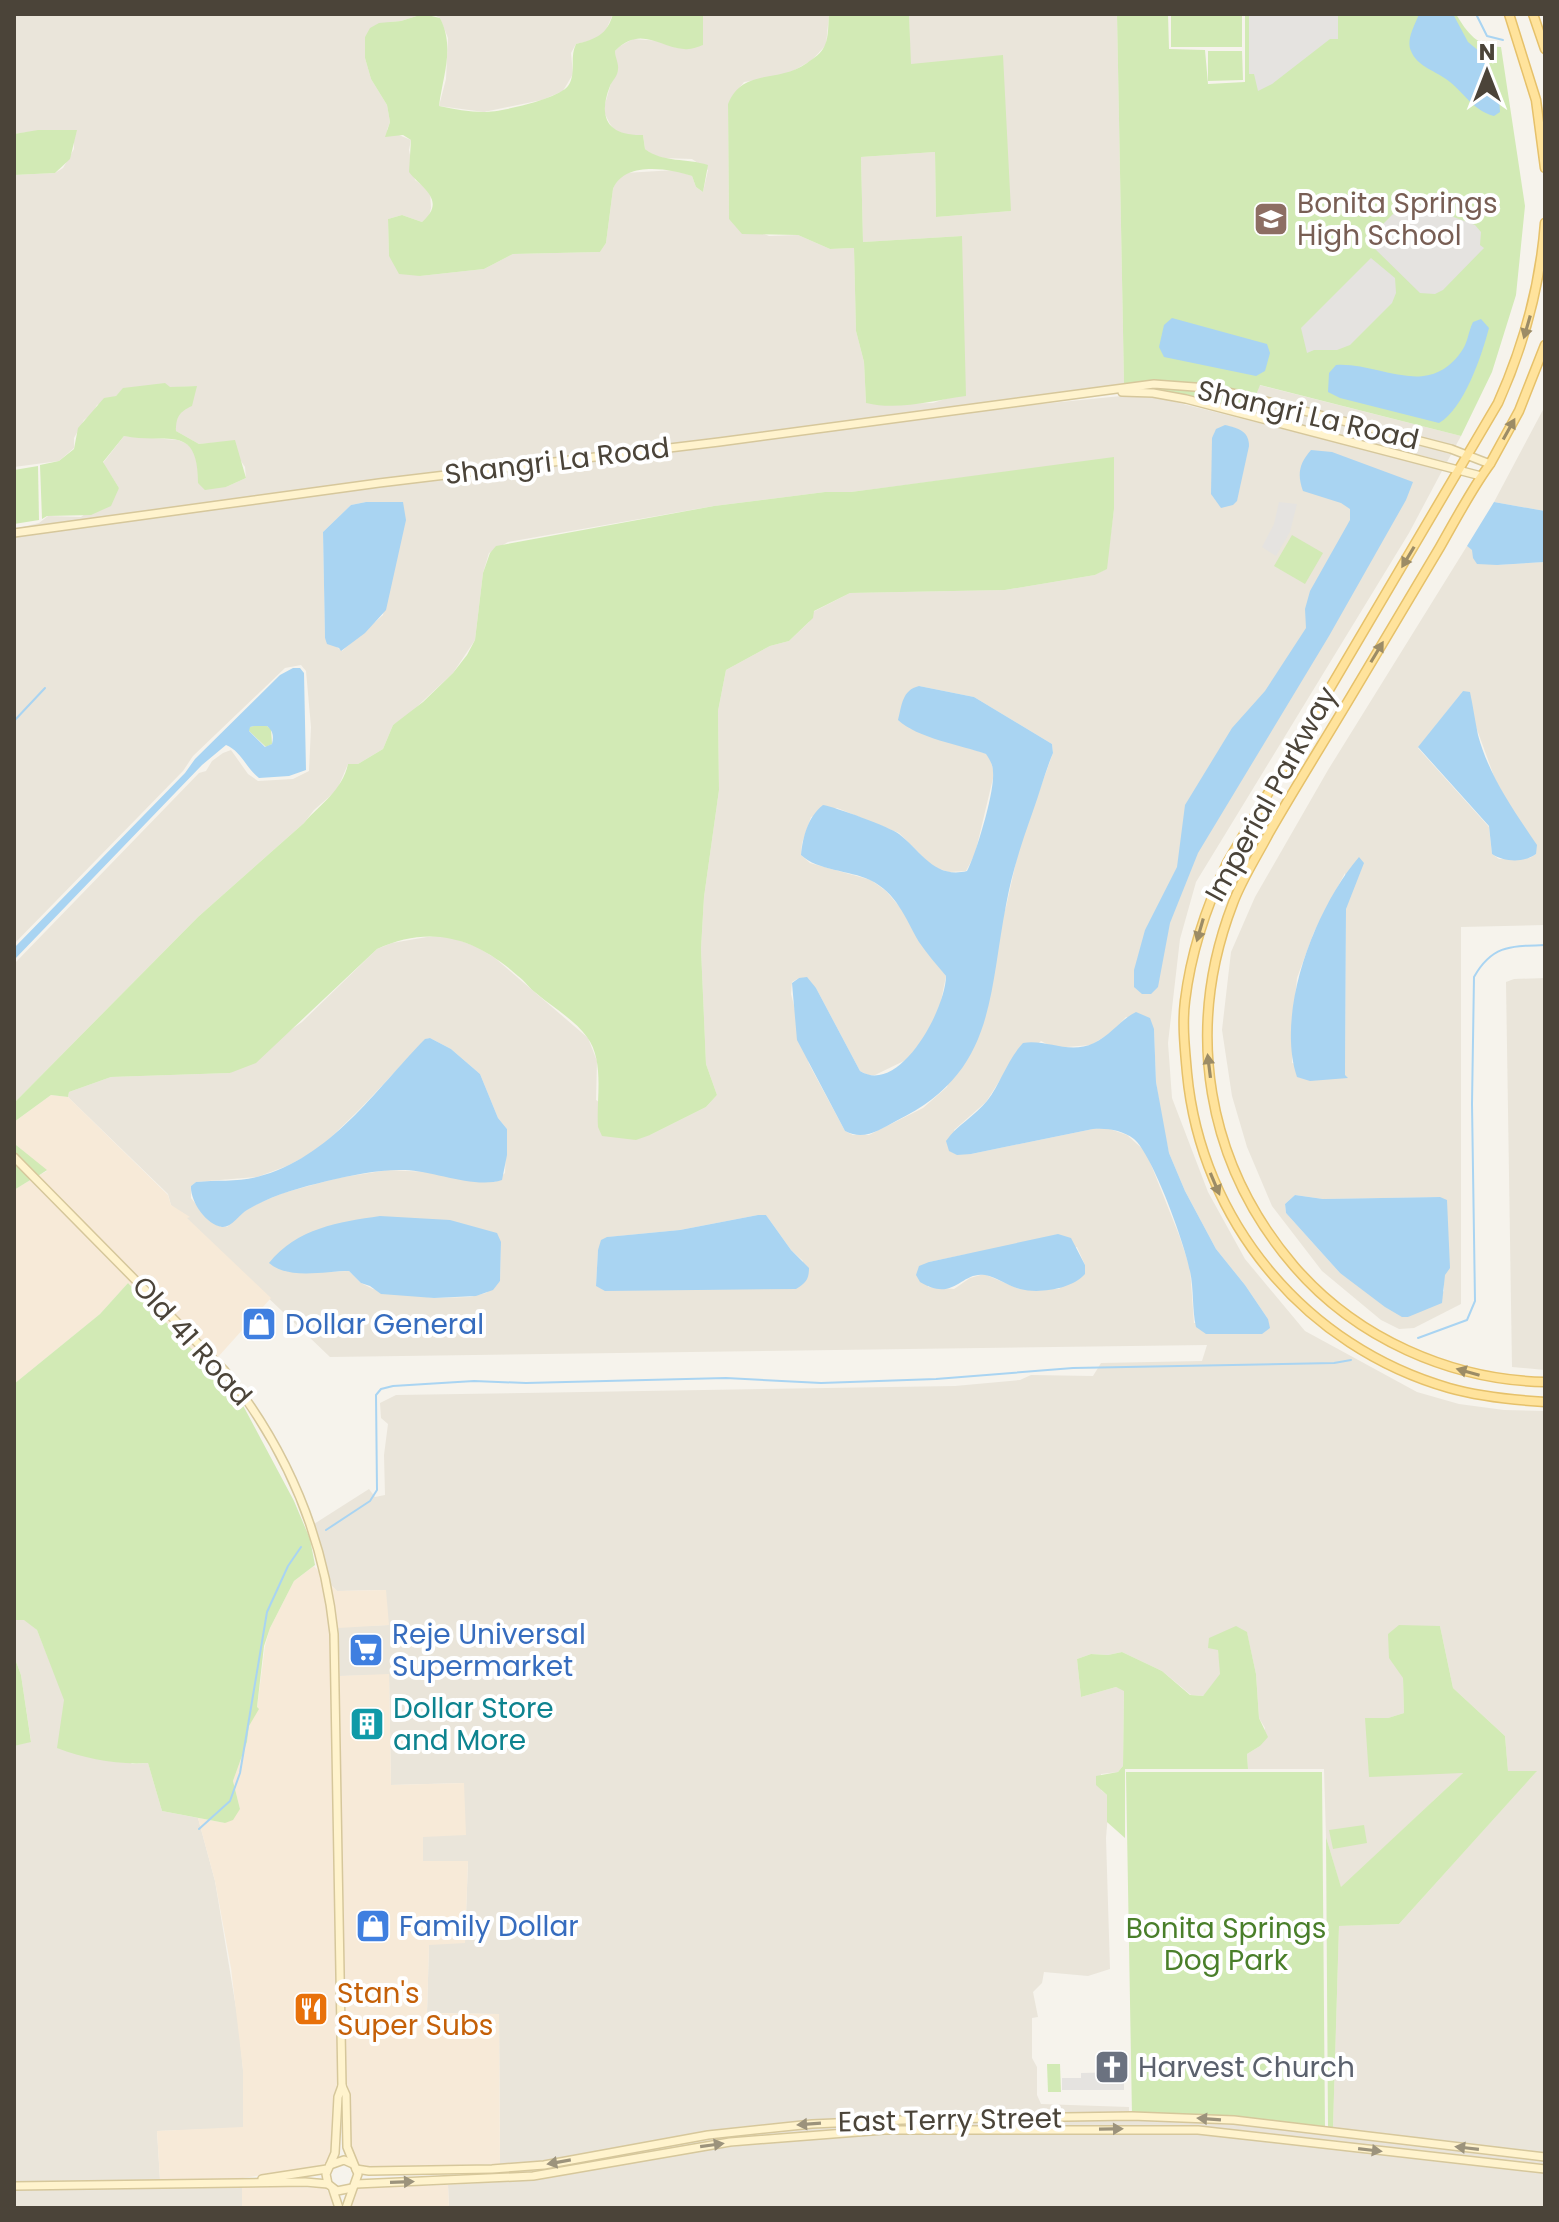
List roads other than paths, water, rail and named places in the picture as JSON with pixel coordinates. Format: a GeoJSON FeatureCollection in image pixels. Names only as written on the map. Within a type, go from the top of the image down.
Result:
{"type":"FeatureCollection","features":[{"type":"Feature","properties":{"kind":"main road"},"geometry":{"type":"LineString","coordinates":[[1509,14],[1536,100],[1545,168]]}},
{"type":"Feature","properties":{"kind":"main road"},"geometry":{"type":"LineString","coordinates":[[1533,14],[1545,49]]}},
{"type":"Feature","properties":{"kind":"main road","name":"Imperial Parkway"},"geometry":{"type":"LineString","coordinates":[[1545,223],[1542,260],[1525,337],[1498,403],[1247,828],[1211,897],[1193,952],[1185,1003],[1190,1101],[1200,1145],[1218,1191],[1242,1235],[1270,1274],[1321,1322],[1357,1347],[1404,1372],[1496,1399],[1545,1402]]}},
{"type":"Feature","properties":{"kind":"main road","name":"Imperial Parkway"},"geometry":{"type":"LineString","coordinates":[[1545,345],[1519,411],[1490,464],[1283,809],[1234,901],[1218,946],[1208,1000],[1207,1054],[1214,1109],[1233,1168],[1249,1203],[1274,1242],[1307,1280],[1379,1337],[1425,1359],[1477,1375],[1545,1382]]}},
{"type":"Feature","properties":{"kind":"street","name":"Shangri La Road"},"geometry":{"type":"LineString","coordinates":[[14,533],[1154,384],[1208,388],[1451,449],[1490,464]]}},
{"type":"Feature","properties":{"kind":"street","name":"Shangri La Road"},"geometry":{"type":"LineString","coordinates":[[1100,391],[1153,393],[1186,399],[1481,476]]}},
{"type":"Feature","properties":{"kind":"street","name":"Old 41 Road"},"geometry":{"type":"LineString","coordinates":[[14,1157],[225,1371],[267,1431],[304,1504],[328,1590],[334,1634],[342,2086],[338,2097],[335,2153],[328,2167]]}},
{"type":"Feature","properties":{"kind":"street","name":"Old 41 Road"},"geometry":{"type":"LineString","coordinates":[[342,2086],[346,2095],[347,2147],[355,2166]]}},
{"type":"Feature","properties":{"kind":"street","name":"East Terry Street"},"geometry":{"type":"LineString","coordinates":[[355,2166],[369,2171],[544,2165],[708,2135],[812,2124],[1132,2116],[1234,2120],[1545,2157]]}},
{"type":"Feature","properties":{"kind":"street"},"geometry":{"type":"LineString","coordinates":[[14,2186],[236,2183],[330,2186],[342,2192],[354,2186],[541,2175],[730,2142],[884,2130],[1198,2130],[1545,2169]]}},
{"type":"Feature","properties":{"kind":"street"},"geometry":{"type":"LineString","coordinates":[[236,2183],[328,2167],[344,2160],[355,2166],[354,2186],[346,2208]]}},
{"type":"Feature","properties":{"kind":"street"},"geometry":{"type":"LineString","coordinates":[[328,2167],[330,2186],[339,2208]]}},
{"type":"Feature","properties":{"kind":"water"},"geometry":{"type":"Polygon","coordinates":[[[1419,14],[1453,14],[1468,42],[1485,56],[1489,64],[1499,96],[1500,112],[1494,116],[1481,110],[1414,56],[1410,42],[1419,14]]]}},
{"type":"Feature","properties":{"kind":"water"},"geometry":{"type":"Polygon","coordinates":[[[1172,318],[1267,344],[1270,353],[1265,371],[1256,376],[1164,357],[1159,347],[1164,325],[1172,318]]]}},
{"type":"Feature","properties":{"kind":"water"},"geometry":{"type":"Polygon","coordinates":[[[1481,319],[1489,328],[1477,366],[1456,406],[1439,423],[1340,398],[1328,392],[1329,373],[1336,365],[1402,375],[1433,374],[1448,366],[1461,352],[1473,322],[1481,319]]]}},
{"type":"Feature","properties":{"kind":"water"},"geometry":{"type":"Polygon","coordinates":[[[1225,425],[1245,434],[1249,446],[1237,501],[1221,508],[1211,494],[1212,438],[1216,429],[1225,425]]]}},
{"type":"Feature","properties":{"kind":"water"},"geometry":{"type":"Polygon","coordinates":[[[1311,450],[1332,452],[1413,482],[1406,500],[1329,636],[1198,853],[1170,923],[1158,987],[1151,994],[1142,994],[1134,987],[1134,970],[1145,930],[1177,867],[1185,805],[1232,728],[1265,691],[1306,628],[1305,609],[1310,591],[1350,520],[1350,509],[1341,503],[1303,491],[1300,469],[1311,450]]]}},
{"type":"Feature","properties":{"kind":"water"},"geometry":{"type":"Polygon","coordinates":[[[403,502],[406,520],[386,610],[365,633],[341,651],[327,644],[325,638],[323,532],[351,505],[403,502]]]}},
{"type":"Feature","properties":{"kind":"water"},"geometry":{"type":"Polygon","coordinates":[[[1494,502],[1545,511],[1545,562],[1477,564],[1472,550],[1467,546],[1494,502]]]}},
{"type":"Feature","properties":{"kind":"water"},"geometry":{"type":"Polygon","coordinates":[[[293,668],[300,668],[304,673],[306,770],[289,776],[259,778],[236,751],[226,745],[202,765],[14,960],[14,948],[280,675],[293,668]],[[267,726],[250,727],[249,731],[265,747],[272,744],[273,739],[267,726]]]}},
{"type":"Feature","properties":{"kind":"water"},"geometry":{"type":"Polygon","coordinates":[[[919,686],[974,697],[1052,744],[1053,753],[1014,869],[989,1002],[970,1056],[952,1080],[928,1102],[877,1131],[859,1135],[845,1131],[797,1040],[792,983],[807,977],[816,988],[860,1071],[875,1075],[890,1071],[918,1045],[938,1008],[946,976],[922,946],[899,907],[879,885],[825,867],[801,855],[810,821],[823,805],[894,831],[937,867],[946,871],[967,871],[988,807],[992,767],[986,754],[916,732],[898,720],[906,695],[919,686]]]}},
{"type":"Feature","properties":{"kind":"water"},"geometry":{"type":"Polygon","coordinates":[[[1463,691],[1470,692],[1478,735],[1489,765],[1503,793],[1537,845],[1536,854],[1526,859],[1502,859],[1492,854],[1489,826],[1418,747],[1463,691]]]}},
{"type":"Feature","properties":{"kind":"water"},"geometry":{"type":"Polygon","coordinates":[[[1359,857],[1364,863],[1346,909],[1345,1075],[1348,1078],[1310,1081],[1297,1077],[1292,1051],[1291,1022],[1296,992],[1304,961],[1328,903],[1359,857]]]}},
{"type":"Feature","properties":{"kind":"water"},"geometry":{"type":"Polygon","coordinates":[[[1136,1012],[1150,1018],[1154,1029],[1156,1082],[1169,1153],[1216,1249],[1268,1319],[1270,1328],[1262,1334],[1206,1334],[1196,1327],[1190,1271],[1175,1222],[1142,1148],[1129,1136],[1115,1130],[1093,1129],[971,1154],[957,1155],[949,1151],[946,1141],[987,1101],[1023,1043],[1076,1048],[1085,1046],[1100,1040],[1136,1012]]]}},
{"type":"Feature","properties":{"kind":"water"},"geometry":{"type":"Polygon","coordinates":[[[430,1038],[451,1049],[480,1074],[498,1118],[507,1129],[507,1155],[502,1180],[480,1182],[416,1171],[376,1171],[276,1196],[247,1210],[225,1227],[210,1222],[200,1211],[191,1192],[191,1186],[196,1182],[257,1177],[307,1155],[350,1120],[425,1039],[430,1038]]]}},
{"type":"Feature","properties":{"kind":"water"},"geometry":{"type":"Polygon","coordinates":[[[1295,1195],[1323,1199],[1440,1197],[1447,1200],[1450,1268],[1445,1275],[1442,1303],[1408,1317],[1385,1307],[1340,1273],[1286,1213],[1285,1204],[1295,1195]]]}},
{"type":"Feature","properties":{"kind":"water"},"geometry":{"type":"Polygon","coordinates":[[[766,1215],[791,1250],[809,1268],[806,1280],[796,1289],[605,1291],[596,1286],[598,1250],[601,1240],[607,1237],[680,1230],[766,1215]]]}},
{"type":"Feature","properties":{"kind":"water"},"geometry":{"type":"Polygon","coordinates":[[[380,1216],[450,1220],[497,1233],[501,1242],[500,1281],[493,1290],[476,1296],[434,1298],[381,1294],[361,1283],[349,1271],[296,1273],[269,1263],[280,1251],[306,1234],[334,1224],[380,1216]]]}},
{"type":"Feature","properties":{"kind":"water"},"geometry":{"type":"Polygon","coordinates":[[[1058,1234],[1071,1238],[1085,1265],[1085,1274],[1064,1287],[1028,1290],[989,1276],[977,1275],[941,1289],[920,1282],[916,1275],[919,1266],[929,1262],[1058,1234]]]}},
{"type":"Feature","properties":{"kind":"waterway"},"geometry":{"type":"LineString","coordinates":[[1476,14],[1487,36],[1503,40]]}},
{"type":"Feature","properties":{"kind":"waterway"},"geometry":{"type":"LineString","coordinates":[[14,721],[45,688]]}},
{"type":"Feature","properties":{"kind":"waterway"},"geometry":{"type":"LineString","coordinates":[[1418,1338],[1467,1320],[1475,1301],[1474,977],[1495,953],[1522,946],[1545,945]]}},
{"type":"Feature","properties":{"kind":"waterway"},"geometry":{"type":"LineString","coordinates":[[326,1530],[370,1501],[377,1490],[376,1395],[381,1389],[393,1386],[474,1381],[526,1383],[726,1378],[821,1383],[936,1379],[1073,1368],[1334,1363],[1351,1360]]}},
{"type":"Feature","properties":{"kind":"waterway"},"geometry":{"type":"LineString","coordinates":[[199,1829],[230,1801],[240,1773],[267,1612],[288,1566],[301,1547]]}},
{"type":"Feature","properties":{"kind":"place","name":"Bonita Springs High School"},"geometry":{"type":"Point","coordinates":[1271,219]}},
{"type":"Feature","properties":{"kind":"place","name":"Dollar General"},"geometry":{"type":"Point","coordinates":[259,1324]}},
{"type":"Feature","properties":{"kind":"place","name":"Reje Universal Supermarket"},"geometry":{"type":"Point","coordinates":[366,1650]}},
{"type":"Feature","properties":{"kind":"place","name":"Dollar Store and More"},"geometry":{"type":"Point","coordinates":[367,1724]}},
{"type":"Feature","properties":{"kind":"place","name":"Family Dollar"},"geometry":{"type":"Point","coordinates":[373,1926]}},
{"type":"Feature","properties":{"kind":"place","name":"Stan's Super Subs"},"geometry":{"type":"Point","coordinates":[311,2009]}},
{"type":"Feature","properties":{"kind":"place","name":"Harvest Church"},"geometry":{"type":"Point","coordinates":[1112,2067]}},
{"type":"Feature","properties":{"kind":"park label","name":"Bonita Springs Dog Park"},"geometry":{"type":"Point","coordinates":[1226,1944]}}]}
